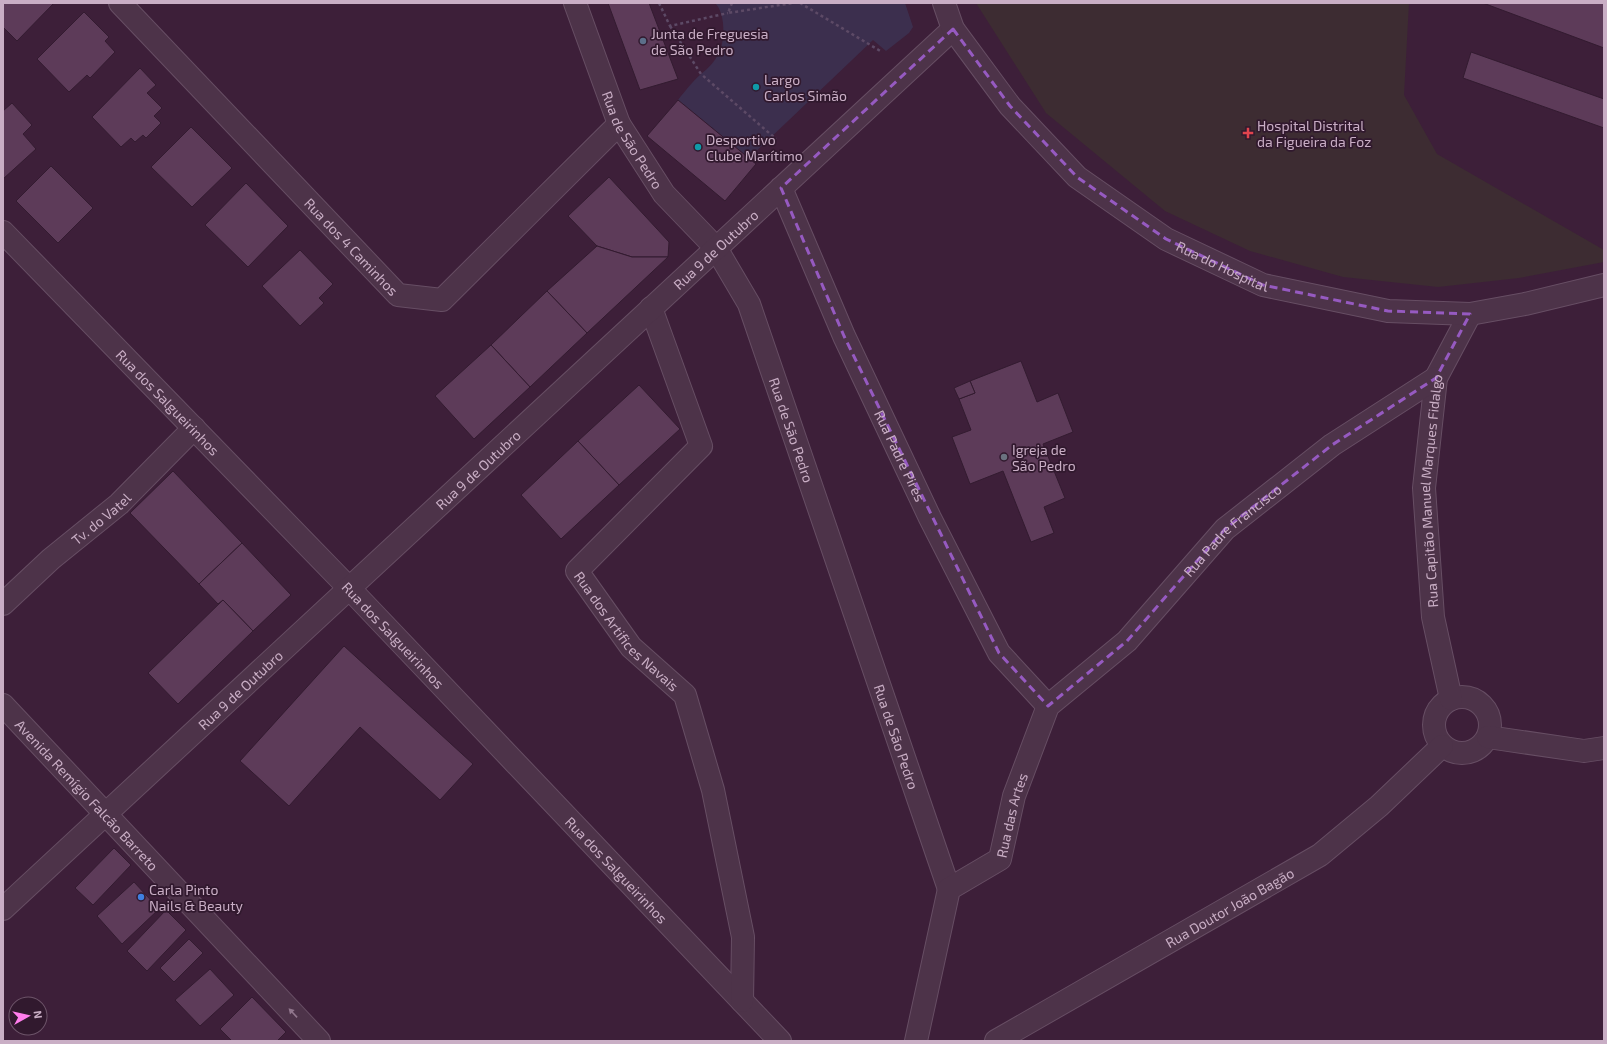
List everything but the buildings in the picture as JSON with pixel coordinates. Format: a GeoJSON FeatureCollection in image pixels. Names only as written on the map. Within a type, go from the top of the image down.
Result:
{"type":"FeatureCollection","features":[{"type":"Feature","properties":{"kind":"street","name":"Rua dos 4 Caminhos"},"geometry":{"type":"LineString","coordinates":[[120,3],[135,11],[398,295],[442,300],[618,124]]}},
{"type":"Feature","properties":{"kind":"street","name":"Rua de São Pedro"},"geometry":{"type":"LineString","coordinates":[[575,3],[618,124],[664,194],[716,248],[749,304],[948,889]]}},
{"type":"Feature","properties":{"kind":"street","name":"Rua do Hospital"},"geometry":{"type":"LineString","coordinates":[[944,3],[953,29],[1010,106],[1077,177],[1166,239],[1263,285],[1388,311],[1470,314],[1525,304],[1604,285]]}},
{"type":"Feature","properties":{"kind":"street","name":"Rua 9 de Outubro"},"geometry":{"type":"LineString","coordinates":[[3,909],[953,29]]}},
{"type":"Feature","properties":{"kind":"street","name":"Rua Padre Pires"},"geometry":{"type":"LineString","coordinates":[[781,188],[844,336],[930,518],[999,653],[1048,706]]}},
{"type":"Feature","properties":{"kind":"street","name":"Rua dos Salgueirinhos"},"geometry":{"type":"LineString","coordinates":[[3,232],[349,588],[780,1041]]}},
{"type":"Feature","properties":{"kind":"street","name":"Rua dos Artifices Navais"},"geometry":{"type":"LineString","coordinates":[[651,308],[701,446],[577,571],[631,647],[685,695],[713,790],[743,937],[742,1000]]}},
{"type":"Feature","properties":{"kind":"street","name":"Rua Capitão Manuel Marques Fidalgo"},"geometry":{"type":"LineString","coordinates":[[1451,699],[1433,617],[1424,488],[1436,378],[1470,314]]}},
{"type":"Feature","properties":{"kind":"street","name":"Rua Padre Francisco"},"geometry":{"type":"LineString","coordinates":[[1048,706],[1127,641],[1224,529],[1332,445],[1436,378]]}},
{"type":"Feature","properties":{"kind":"street","name":"Tv. do Vatel"},"geometry":{"type":"LineString","coordinates":[[3,604],[51,559],[119,504],[194,428]]}},
{"type":"Feature","properties":{"kind":"street"},"geometry":{"type":"LineString","coordinates":[[1461,696],[1474,699],[1482,705],[1488,713],[1490,727],[1488,736],[1483,745],[1474,751],[1464,754],[1454,753],[1442,746],[1436,738],[1433,730],[1434,720],[1442,704],[1451,699],[1461,696]]}},
{"type":"Feature","properties":{"kind":"street","name":"Avenida Remígio Falcão Barreto"},"geometry":{"type":"LineString","coordinates":[[3,705],[319,1041]]}},
{"type":"Feature","properties":{"kind":"street","name":"Rua das Artes"},"geometry":{"type":"LineString","coordinates":[[948,889],[1000,859],[1014,796],[1048,706]]}},
{"type":"Feature","properties":{"kind":"street"},"geometry":{"type":"LineString","coordinates":[[1488,736],[1584,751],[1604,748]]}},
{"type":"Feature","properties":{"kind":"street","name":"Rua Doutor João Bagão"},"geometry":{"type":"LineString","coordinates":[[996,1041],[1320,855],[1380,806],[1442,746]]}},
{"type":"Feature","properties":{"kind":"street"},"geometry":{"type":"LineString","coordinates":[[916,1041],[948,889]]}},
{"type":"Feature","properties":{"kind":"path"},"geometry":{"type":"LineString","coordinates":[[659,3],[670,26],[701,74],[776,139]]}},
{"type":"Feature","properties":{"kind":"path"},"geometry":{"type":"LineString","coordinates":[[728,13],[732,3]]}},
{"type":"Feature","properties":{"kind":"path"},"geometry":{"type":"LineString","coordinates":[[670,26],[728,13],[793,3]]}},
{"type":"Feature","properties":{"kind":"path"},"geometry":{"type":"LineString","coordinates":[[800,3],[882,52]]}},
{"type":"Feature","properties":{"kind":"highlighted area"},"geometry":{"type":"Polygon","coordinates":[[[953,29],[1010,106],[1077,177],[1166,239],[1263,285],[1388,311],[1470,314],[1436,378],[1332,445],[1225,529],[1127,641],[1048,706],[999,653],[844,336],[781,188],[953,29]]]}},
{"type":"Feature","properties":{"kind":"shaded area","name":"Largo Carlos Simão"},"geometry":{"type":"Polygon","coordinates":[[[715,3],[905,3],[913,27],[909,33],[886,51],[873,40],[749,158],[678,100],[695,80],[707,69],[720,52],[723,39],[723,23],[718,7],[715,3]]]}},
{"type":"Feature","properties":{"kind":"shaded area","name":"Hospital Distrital da Figueira da Foz"},"geometry":{"type":"Polygon","coordinates":[[[976,3],[1409,3],[1404,95],[1437,154],[1604,250],[1604,262],[1519,278],[1438,287],[1343,277],[1250,251],[1165,211],[1046,113],[976,3]]]}},
{"type":"Feature","properties":{"kind":"place","name":"Junta de Freguesia de São Pedro"},"geometry":{"type":"Point","coordinates":[643,41]}},
{"type":"Feature","properties":{"kind":"place","name":"Largo Carlos Simão"},"geometry":{"type":"Point","coordinates":[756,87]}},
{"type":"Feature","properties":{"kind":"place","name":"Hospital Distrital da Figueira da Foz"},"geometry":{"type":"Point","coordinates":[1248,133]}},
{"type":"Feature","properties":{"kind":"place","name":"Desportivo Clube Marítimo"},"geometry":{"type":"Point","coordinates":[698,147]}},
{"type":"Feature","properties":{"kind":"place","name":"Igreja de São Pedro"},"geometry":{"type":"Point","coordinates":[1004,457]}},
{"type":"Feature","properties":{"kind":"place","name":"Carla Pinto Nails & Beauty"},"geometry":{"type":"Point","coordinates":[141,897]}}]}
